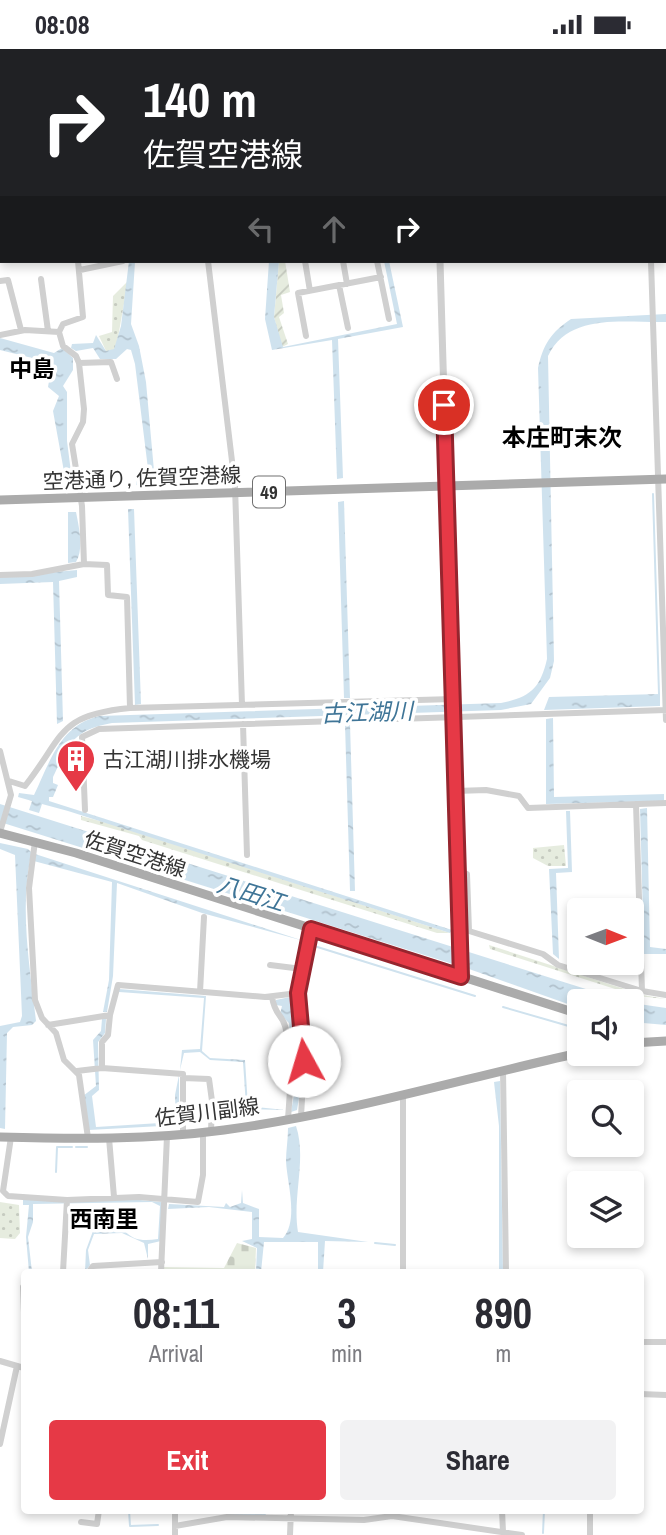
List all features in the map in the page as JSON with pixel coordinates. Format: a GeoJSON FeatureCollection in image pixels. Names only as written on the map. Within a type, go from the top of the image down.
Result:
{"type":"FeatureCollection","features":[{"type":"Feature","properties":{"kind":"main road","name":"空港通り, 佐賀空港線"},"geometry":{"type":"LineString","coordinates":[[0,500],[662,479]]}},
{"type":"Feature","properties":{"kind":"main road","name":"佐賀空港線"},"geometry":{"type":"LineString","coordinates":[[1,831],[34,846],[311,929],[567,1010]]}},
{"type":"Feature","properties":{"kind":"main road"},"geometry":{"type":"LineString","coordinates":[[644,1042],[666,1041]]}},
{"type":"Feature","properties":{"kind":"main road","name":"佐賀川副線"},"geometry":{"type":"LineString","coordinates":[[0,1137],[109,1138],[207,1132],[301,1117],[567,1056]]}},
{"type":"Feature","properties":{"kind":"street"},"geometry":{"type":"LineString","coordinates":[[78,263],[83,317],[62,324],[59,332],[63,346],[76,356],[79,363],[83,422],[72,444],[80,499],[84,564]]}},
{"type":"Feature","properties":{"kind":"street"},"geometry":{"type":"LineString","coordinates":[[80,270],[113,263]]}},
{"type":"Feature","properties":{"kind":"street"},"geometry":{"type":"LineString","coordinates":[[208,263],[236,493],[242,705]]}},
{"type":"Feature","properties":{"kind":"street"},"geometry":{"type":"LineString","coordinates":[[305,263],[310,291]]}},
{"type":"Feature","properties":{"kind":"street"},"geometry":{"type":"LineString","coordinates":[[343,263],[347,284]]}},
{"type":"Feature","properties":{"kind":"street"},"geometry":{"type":"LineString","coordinates":[[377,263],[389,319]]}},
{"type":"Feature","properties":{"kind":"street"},"geometry":{"type":"LineString","coordinates":[[440,263],[461,977]]}},
{"type":"Feature","properties":{"kind":"street"},"geometry":{"type":"LineString","coordinates":[[651,263],[662,479],[666,720]]}},
{"type":"Feature","properties":{"kind":"street"},"geometry":{"type":"LineString","coordinates":[[306,336],[298,293],[380,278]]}},
{"type":"Feature","properties":{"kind":"street"},"geometry":{"type":"LineString","coordinates":[[0,281],[8,280],[20,330]]}},
{"type":"Feature","properties":{"kind":"street"},"geometry":{"type":"LineString","coordinates":[[42,282],[48,331]]}},
{"type":"Feature","properties":{"kind":"street"},"geometry":{"type":"LineString","coordinates":[[339,285],[348,328]]}},
{"type":"Feature","properties":{"kind":"street"},"geometry":{"type":"LineString","coordinates":[[0,335],[20,330],[59,332]]}},
{"type":"Feature","properties":{"kind":"street"},"geometry":{"type":"LineString","coordinates":[[79,363],[111,362],[117,379]]}},
{"type":"Feature","properties":{"kind":"street"},"geometry":{"type":"LineString","coordinates":[[0,575],[32,574],[84,564],[107,565],[108,595],[127,597],[130,708]]}},
{"type":"Feature","properties":{"kind":"street"},"geometry":{"type":"LineString","coordinates":[[9,781],[25,786],[69,724],[89,714],[130,708],[454,699]]}},
{"type":"Feature","properties":{"kind":"street"},"geometry":{"type":"LineString","coordinates":[[85,810],[82,737],[90,732],[131,726],[666,710]]}},
{"type":"Feature","properties":{"kind":"street"},"geometry":{"type":"LineString","coordinates":[[243,724],[247,855]]}},
{"type":"Feature","properties":{"kind":"street"},"geometry":{"type":"LineString","coordinates":[[0,751],[9,781],[9,803],[1,831]]}},
{"type":"Feature","properties":{"kind":"street"},"geometry":{"type":"LineString","coordinates":[[456,791],[486,790],[519,796],[528,808],[666,803]]}},
{"type":"Feature","properties":{"kind":"street"},"geometry":{"type":"LineString","coordinates":[[636,804],[642,989]]}},
{"type":"Feature","properties":{"kind":"street"},"geometry":{"type":"LineString","coordinates":[[34,846],[29,914],[35,1000],[56,1034],[64,1060],[77,1071],[88,1138]]}},
{"type":"Feature","properties":{"kind":"street"},"geometry":{"type":"LineString","coordinates":[[459,871],[467,874],[469,931],[543,954],[558,965],[636,989]]}},
{"type":"Feature","properties":{"kind":"street"},"geometry":{"type":"LineString","coordinates":[[200,992],[204,917]]}},
{"type":"Feature","properties":{"kind":"street"},"geometry":{"type":"LineString","coordinates":[[301,1117],[304,1061],[298,993],[311,929]]}},
{"type":"Feature","properties":{"kind":"street"},"geometry":{"type":"LineString","coordinates":[[270,965],[302,969]]}},
{"type":"Feature","properties":{"kind":"street"},"geometry":{"type":"LineString","coordinates":[[103,1068],[102,1042],[108,1035],[118,985],[272,997],[298,993]]}},
{"type":"Feature","properties":{"kind":"street"},"geometry":{"type":"LineString","coordinates":[[644,991],[666,995]]}},
{"type":"Feature","properties":{"kind":"street"},"geometry":{"type":"LineString","coordinates":[[272,997],[274,1013],[285,1024],[291,1086],[288,1119]]}},
{"type":"Feature","properties":{"kind":"street"},"geometry":{"type":"LineString","coordinates":[[48,1025],[110,1015]]}},
{"type":"Feature","properties":{"kind":"street"},"geometry":{"type":"LineString","coordinates":[[77,1071],[103,1068],[111,1071],[177,1071],[183,1074],[183,1135]]}},
{"type":"Feature","properties":{"kind":"street"},"geometry":{"type":"LineString","coordinates":[[503,1070],[506,1269]]}},
{"type":"Feature","properties":{"kind":"street"},"geometry":{"type":"LineString","coordinates":[[183,1078],[209,1079],[212,1101],[198,1202]]}},
{"type":"Feature","properties":{"kind":"street"},"geometry":{"type":"LineString","coordinates":[[402,1269],[403,1095]]}},
{"type":"Feature","properties":{"kind":"street"},"geometry":{"type":"LineString","coordinates":[[161,1269],[167,1136]]}},
{"type":"Feature","properties":{"kind":"street"},"geometry":{"type":"LineString","coordinates":[[11,1137],[5,1194],[67,1203],[114,1196],[207,1204]]}},
{"type":"Feature","properties":{"kind":"street"},"geometry":{"type":"LineString","coordinates":[[109,1138],[114,1196]]}},
{"type":"Feature","properties":{"kind":"street"},"geometry":{"type":"LineString","coordinates":[[63,1269],[67,1203]]}},
{"type":"Feature","properties":{"kind":"street"},"geometry":{"type":"LineString","coordinates":[[91,1269],[93,1266],[114,1262],[162,1262]]}},
{"type":"Feature","properties":{"kind":"street"},"geometry":{"type":"LineString","coordinates":[[644,1342],[666,1342]]}},
{"type":"Feature","properties":{"kind":"street"},"geometry":{"type":"LineString","coordinates":[[0,1361],[21,1367]]}},
{"type":"Feature","properties":{"kind":"street"},"geometry":{"type":"LineString","coordinates":[[0,1444],[16,1366]]}},
{"type":"Feature","properties":{"kind":"street"},"geometry":{"type":"LineString","coordinates":[[644,1394],[666,1395]]}},
{"type":"Feature","properties":{"kind":"street"},"geometry":{"type":"LineString","coordinates":[[81,1523],[97,1524],[98,1514]]}},
{"type":"Feature","properties":{"kind":"street"},"geometry":{"type":"LineString","coordinates":[[175,1514],[175,1535]]}},
{"type":"Feature","properties":{"kind":"street"},"geometry":{"type":"LineString","coordinates":[[290,1535],[291,1514]]}},
{"type":"Feature","properties":{"kind":"street"},"geometry":{"type":"LineString","coordinates":[[175,1525],[227,1517],[364,1520],[388,1514]]}},
{"type":"Feature","properties":{"kind":"street"},"geometry":{"type":"LineString","coordinates":[[398,1514],[522,1535]]}},
{"type":"Feature","properties":{"kind":"street"},"geometry":{"type":"LineString","coordinates":[[502,1514],[503,1532]]}},
{"type":"Feature","properties":{"kind":"street"},"geometry":{"type":"LineString","coordinates":[[590,1514],[590,1535]]}},
{"type":"Feature","properties":{"kind":"street"},"geometry":{"type":"LineString","coordinates":[[458,1525],[458,1535]]}},
{"type":"Feature","properties":{"kind":"green space"},"geometry":{"type":"Polygon","coordinates":[[[279,263],[285,263],[290,292],[281,295],[284,313],[279,317],[288,344],[282,347],[274,317],[279,263]]]}},
{"type":"Feature","properties":{"kind":"green space"},"geometry":{"type":"Polygon","coordinates":[[[128,281],[117,343],[114,350],[106,351],[99,336],[112,332],[113,296],[128,281]]]}},
{"type":"Feature","properties":{"kind":"green space"},"geometry":{"type":"Polygon","coordinates":[[[81,816],[450,933],[437,933],[142,840],[139,836],[81,820],[81,816]]]}},
{"type":"Feature","properties":{"kind":"green space"},"geometry":{"type":"Polygon","coordinates":[[[564,845],[566,866],[548,866],[533,858],[533,848],[564,845]]]}},
{"type":"Feature","properties":{"kind":"green space"},"geometry":{"type":"Polygon","coordinates":[[[489,945],[567,970],[567,974],[490,949],[489,945]]]}},
{"type":"Feature","properties":{"kind":"green space"},"geometry":{"type":"Polygon","coordinates":[[[571,975],[581,975],[625,989],[615,989],[571,975]]]}},
{"type":"Feature","properties":{"kind":"green space"},"geometry":{"type":"Polygon","coordinates":[[[0,1202],[19,1205],[20,1233],[15,1239],[0,1238],[0,1202]]]}},
{"type":"Feature","properties":{"kind":"green space"},"geometry":{"type":"Polygon","coordinates":[[[237,1243],[256,1248],[255,1269],[163,1267],[224,1268],[237,1243]]]}},
{"type":"Feature","properties":{"kind":"water"},"geometry":{"type":"Polygon","coordinates":[[[129,263],[135,263],[131,324],[139,346],[146,382],[155,482],[141,483],[140,486],[136,485],[137,478],[149,477],[131,350],[127,349],[116,359],[100,359],[93,348],[76,351],[71,348],[72,344],[93,343],[96,335],[106,351],[114,349],[121,326],[129,263]]]}},
{"type":"Feature","properties":{"kind":"water"},"geometry":{"type":"Polygon","coordinates":[[[269,263],[279,263],[274,317],[283,347],[397,324],[384,263],[389,263],[403,327],[338,339],[343,478],[337,479],[332,340],[272,350],[265,319],[269,263]]]}},
{"type":"Feature","properties":{"kind":"water","name":"古江湖川"},"geometry":{"type":"Polygon","coordinates":[[[666,314],[666,322],[616,322],[583,326],[569,332],[557,342],[548,356],[554,661],[550,678],[531,704],[501,710],[112,723],[80,734],[68,747],[53,777],[53,783],[58,785],[49,801],[452,930],[450,933],[68,811],[42,804],[39,813],[29,810],[32,801],[18,797],[19,793],[34,795],[51,758],[65,737],[85,721],[99,716],[501,703],[519,698],[532,690],[541,678],[547,659],[538,368],[542,352],[553,334],[571,319],[666,314]]]}},
{"type":"Feature","properties":{"kind":"water"},"geometry":{"type":"Polygon","coordinates":[[[0,338],[54,353],[62,348],[73,358],[73,370],[63,386],[67,392],[67,441],[73,488],[67,488],[53,411],[59,396],[48,387],[52,363],[0,350],[0,338]]]}},
{"type":"Feature","properties":{"kind":"water"},"geometry":{"type":"Polygon","coordinates":[[[344,501],[350,698],[344,698],[338,502],[344,501]]]}},
{"type":"Feature","properties":{"kind":"water"},"geometry":{"type":"Polygon","coordinates":[[[128,509],[134,509],[141,704],[135,705],[128,509]]]}},
{"type":"Feature","properties":{"kind":"water"},"geometry":{"type":"Polygon","coordinates":[[[68,512],[76,512],[80,544],[76,562],[68,563],[68,512]]]}},
{"type":"Feature","properties":{"kind":"water"},"geometry":{"type":"Polygon","coordinates":[[[77,570],[77,577],[59,581],[63,721],[57,724],[53,582],[0,584],[0,577],[77,570]]]}},
{"type":"Feature","properties":{"kind":"water"},"geometry":{"type":"Polygon","coordinates":[[[660,694],[660,706],[544,710],[549,697],[660,694]]]}},
{"type":"Feature","properties":{"kind":"water"},"geometry":{"type":"Polygon","coordinates":[[[553,718],[554,797],[664,794],[664,801],[546,804],[546,719],[553,718]]]}},
{"type":"Feature","properties":{"kind":"water"},"geometry":{"type":"Polygon","coordinates":[[[345,724],[350,724],[355,891],[350,891],[345,724]]]}},
{"type":"Feature","properties":{"kind":"water","name":"八田江"},"geometry":{"type":"Polygon","coordinates":[[[0,804],[586,989],[567,989],[567,1004],[469,969],[0,822],[0,804]]]}},
{"type":"Feature","properties":{"kind":"water"},"geometry":{"type":"Polygon","coordinates":[[[647,808],[650,947],[666,949],[666,954],[644,954],[640,809],[647,808]]]}},
{"type":"Feature","properties":{"kind":"water"},"geometry":{"type":"Polygon","coordinates":[[[566,811],[570,811],[572,872],[556,873],[559,959],[553,954],[549,869],[568,868],[566,811]]]}},
{"type":"Feature","properties":{"kind":"water"},"geometry":{"type":"Polygon","coordinates":[[[0,843],[28,849],[32,853],[304,941],[202,913],[117,883],[113,976],[107,1012],[103,1012],[109,980],[112,882],[30,860],[26,920],[36,1021],[32,1025],[13,1027],[7,1033],[5,1129],[0,1128],[0,1026],[20,1022],[22,1016],[15,855],[0,849],[0,843]]]}},
{"type":"Feature","properties":{"kind":"water"},"geometry":{"type":"Polygon","coordinates":[[[119,989],[206,996],[202,1051],[210,1058],[245,1060],[248,1106],[285,1110],[247,1109],[238,1120],[233,1120],[234,1115],[246,1106],[243,1062],[210,1060],[200,1052],[184,1053],[180,1070],[182,1050],[200,1049],[204,998],[119,992],[119,989]]]}},
{"type":"Feature","properties":{"kind":"water"},"geometry":{"type":"Polygon","coordinates":[[[290,997],[301,1086],[297,1110],[291,1112],[295,1088],[289,1023],[280,1014],[282,1006],[276,1005],[276,1000],[290,997]]]}},
{"type":"Feature","properties":{"kind":"water"},"geometry":{"type":"Polygon","coordinates":[[[644,1005],[666,1008],[666,1025],[644,1023],[644,1005]]]}},
{"type":"Feature","properties":{"kind":"water"},"geometry":{"type":"Polygon","coordinates":[[[102,1019],[106,1019],[105,1033],[98,1042],[99,1090],[92,1096],[96,1127],[176,1122],[175,1095],[179,1075],[179,1125],[89,1130],[83,1096],[96,1086],[93,1040],[101,1031],[102,1019]]]}},
{"type":"Feature","properties":{"kind":"water"},"geometry":{"type":"Polygon","coordinates":[[[500,1081],[503,1269],[499,1269],[499,1126],[494,1082],[500,1081]]]}},
{"type":"Feature","properties":{"kind":"water"},"geometry":{"type":"Polygon","coordinates":[[[296,1126],[299,1139],[298,1232],[368,1242],[325,1241],[323,1269],[318,1269],[318,1242],[264,1242],[261,1269],[256,1269],[257,1248],[242,1241],[252,1239],[252,1212],[209,1207],[168,1209],[169,1204],[224,1207],[226,1203],[230,1207],[241,1203],[242,1190],[243,1203],[259,1209],[259,1237],[283,1238],[288,1230],[291,1212],[286,1161],[288,1128],[296,1126]]]}},
{"type":"Feature","properties":{"kind":"water"},"geometry":{"type":"Polygon","coordinates":[[[129,1199],[161,1202],[161,1241],[148,1244],[148,1259],[144,1243],[122,1233],[94,1234],[88,1250],[90,1265],[85,1269],[86,1250],[93,1231],[124,1230],[139,1239],[158,1239],[160,1206],[152,1202],[33,1204],[33,1222],[28,1237],[32,1269],[29,1269],[26,1237],[29,1205],[23,1205],[23,1200],[129,1199]]]}},
{"type":"Feature","properties":{"kind":"waterway"},"geometry":{"type":"LineString","coordinates":[[653,494],[659,694]]}},
{"type":"Feature","properties":{"kind":"waterway"},"geometry":{"type":"LineString","coordinates":[[311,945],[475,996]]}},
{"type":"Feature","properties":{"kind":"waterway"},"geometry":{"type":"LineString","coordinates":[[503,1007],[567,1026]]}},
{"type":"Feature","properties":{"kind":"waterway"},"geometry":{"type":"LineString","coordinates":[[56,1172],[57,1147],[72,1147]]}},
{"type":"Feature","properties":{"kind":"waterway"},"geometry":{"type":"LineString","coordinates":[[76,1147],[87,1147]]}},
{"type":"Feature","properties":{"kind":"waterway"},"geometry":{"type":"LineString","coordinates":[[375,1243],[395,1245]]}},
{"type":"Feature","properties":{"kind":"waterway"},"geometry":{"type":"LineString","coordinates":[[129,1514],[130,1526],[158,1525]]}},
{"type":"Feature","properties":{"kind":"waterway"},"geometry":{"type":"LineString","coordinates":[[228,1514],[265,1514]]}},
{"type":"Feature","properties":{"kind":"waterway"},"geometry":{"type":"LineString","coordinates":[[543,1533],[544,1514]]}},
{"type":"Feature","properties":{"kind":"place","name":"古江湖川排水機場"},"geometry":{"type":"Point","coordinates":[76,793]}},
{"type":"Feature","properties":{"kind":"district","name":"中島"},"geometry":{"type":"Point","coordinates":[32,368]}},
{"type":"Feature","properties":{"kind":"district","name":"本庄町末次"},"geometry":{"type":"Point","coordinates":[562,437]}},
{"type":"Feature","properties":{"kind":"district","name":"西南里"},"geometry":{"type":"Point","coordinates":[104,1218]}},
{"type":"Feature","properties":{"kind":"route"},"geometry":{"type":"LineString","coordinates":[[304,1061],[298,993],[311,929],[461,977],[444,405]]}}]}
